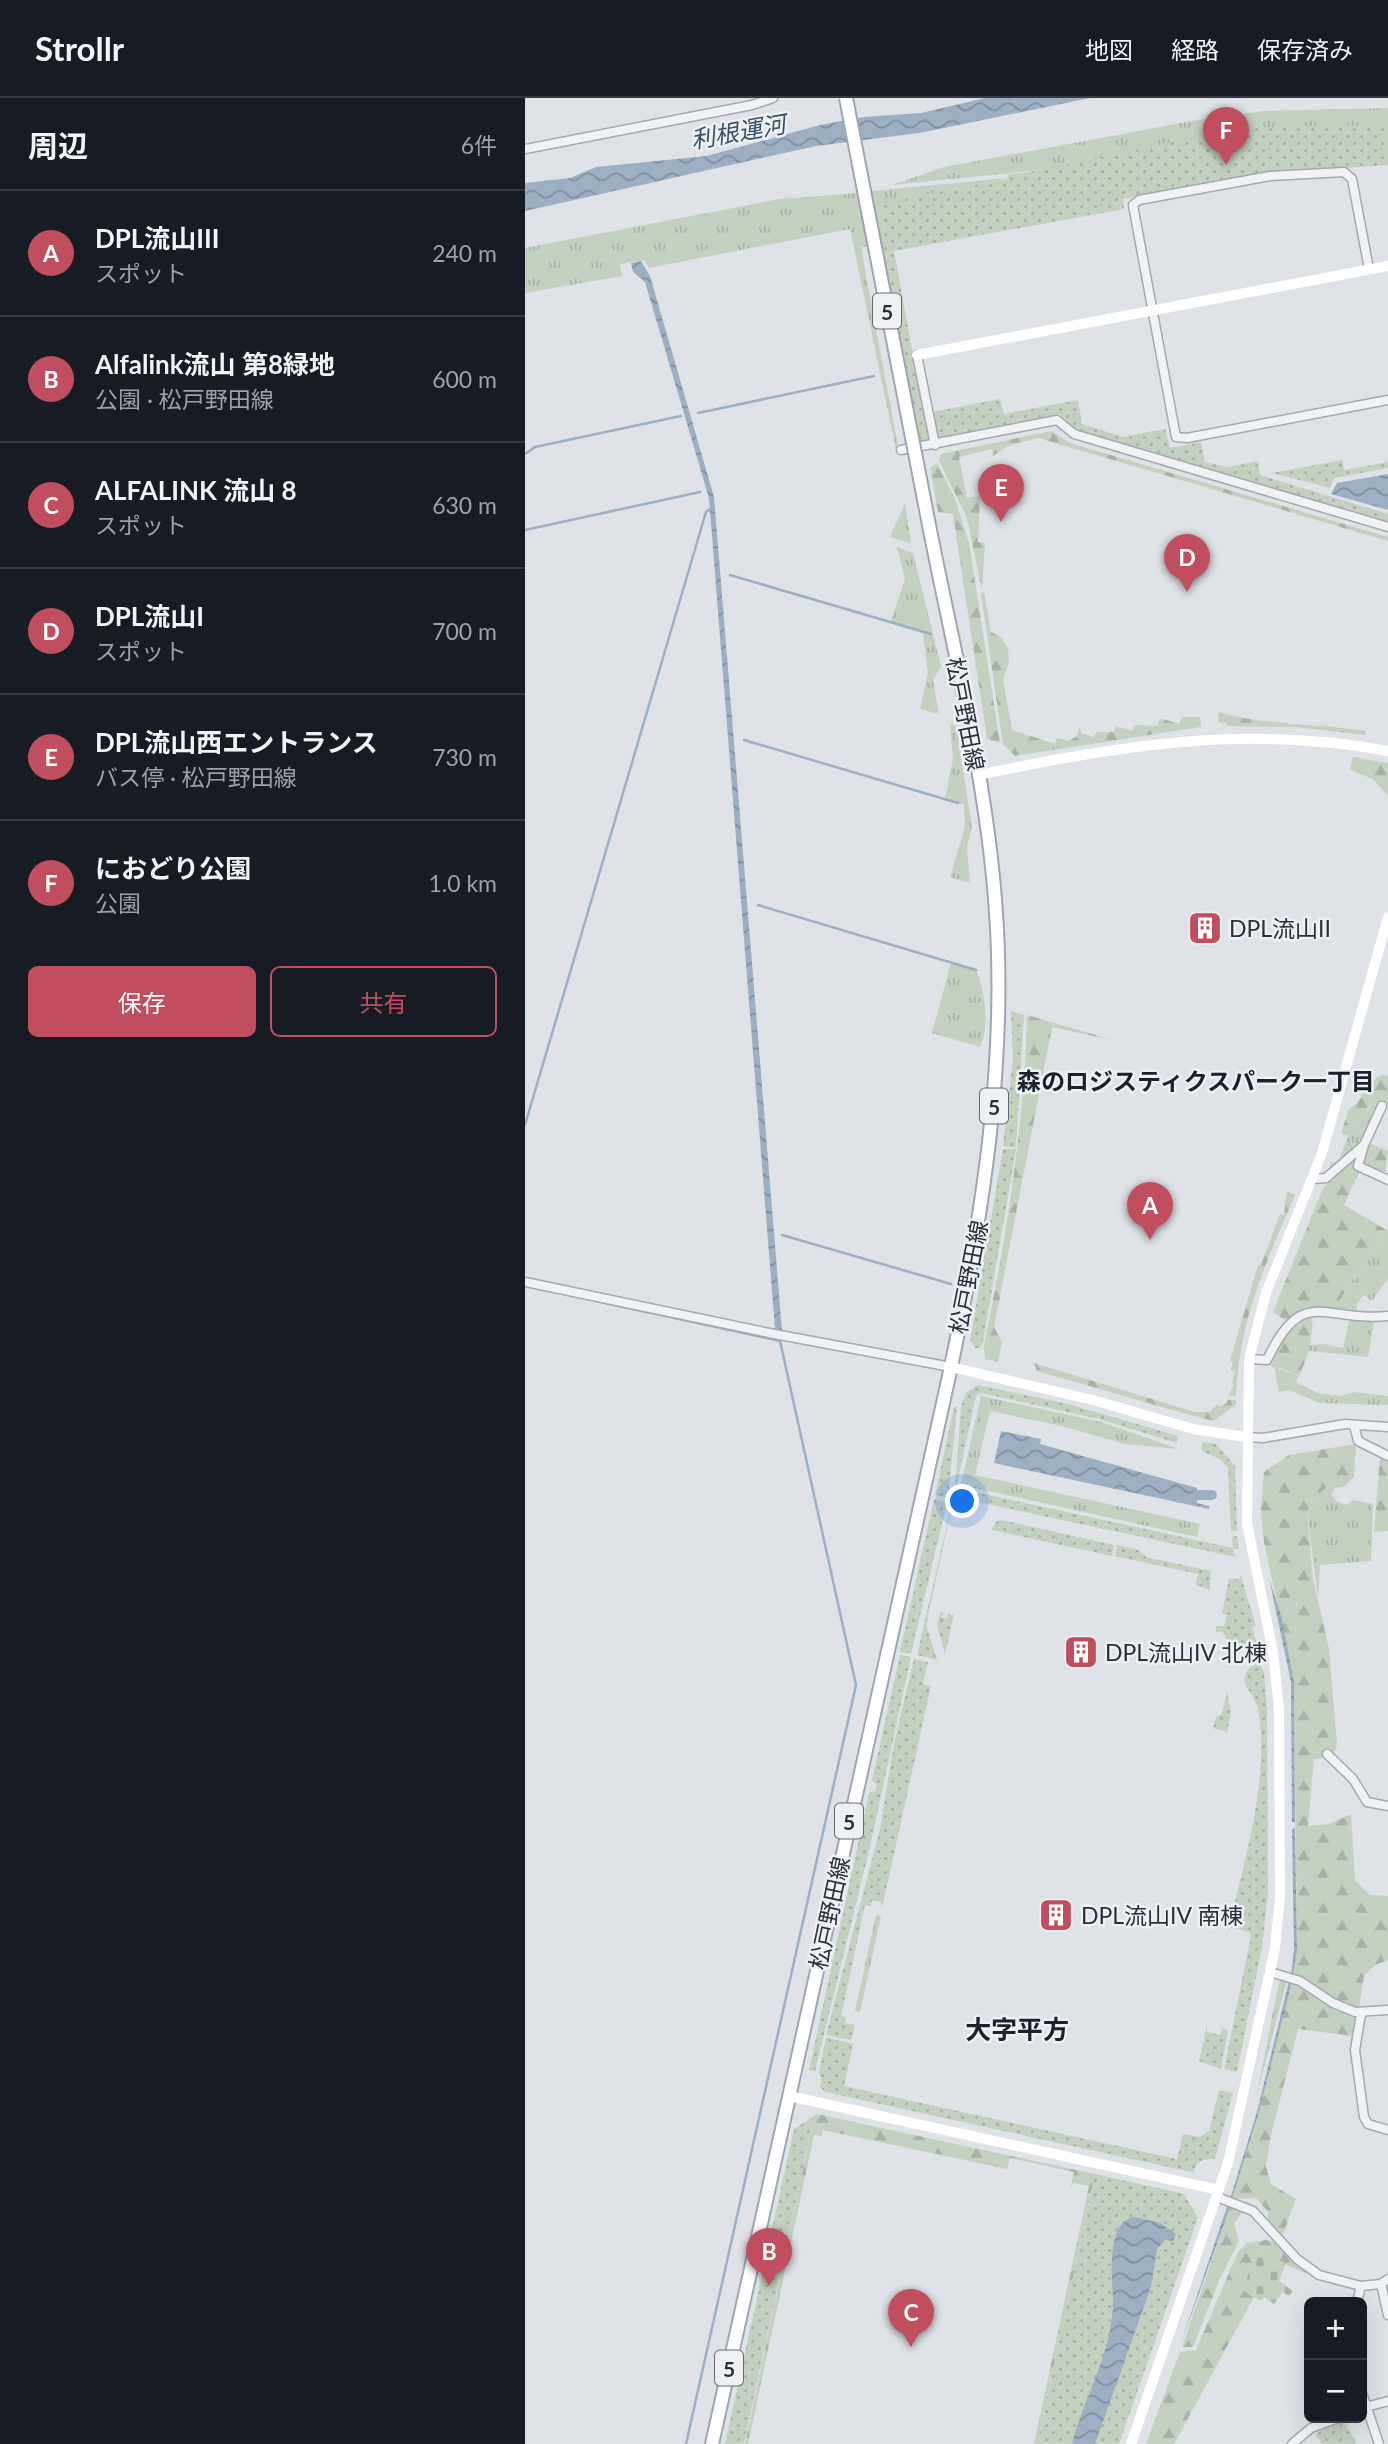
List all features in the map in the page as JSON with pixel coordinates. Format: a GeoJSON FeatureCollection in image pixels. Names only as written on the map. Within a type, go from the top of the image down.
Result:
{"type":"FeatureCollection","features":[{"type":"Feature","properties":{"kind":"main road","name":"松戸野田線"},"geometry":{"type":"LineString","coordinates":[[712,2444],[951,1367],[978,1229],[992,1126],[997,1057],[996,910],[978,775],[846,98]]}},
{"type":"Feature","properties":{"kind":"street"},"geometry":{"type":"LineString","coordinates":[[525,149],[752,105],[773,98]]}},
{"type":"Feature","properties":{"kind":"street"},"geometry":{"type":"LineString","coordinates":[[1369,270],[1352,179],[1344,172],[1270,176],[1151,197],[1134,202],[1131,209],[1176,437],[1187,438],[1388,400]]}},
{"type":"Feature","properties":{"kind":"street"},"geometry":{"type":"LineString","coordinates":[[935,445],[917,355],[1388,266]]}},
{"type":"Feature","properties":{"kind":"street"},"geometry":{"type":"LineString","coordinates":[[901,450],[1057,420],[1074,434],[1388,527]]}},
{"type":"Feature","properties":{"kind":"street"},"geometry":{"type":"LineString","coordinates":[[978,775],[1145,745],[1211,738],[1316,740],[1388,751]]}},
{"type":"Feature","properties":{"kind":"street"},"geometry":{"type":"LineString","coordinates":[[1131,2444],[1218,2194],[1235,2135],[1270,1972],[1280,1897],[1279,1709],[1273,1652],[1247,1524],[1249,1359],[1266,1293],[1313,1179],[1385,945],[1388,917]]}},
{"type":"Feature","properties":{"kind":"street"},"geometry":{"type":"LineString","coordinates":[[1382,1106],[1364,1145],[1358,1166],[1388,1180]]}},
{"type":"Feature","properties":{"kind":"street"},"geometry":{"type":"LineString","coordinates":[[1313,1179],[1326,1178],[1364,1145]]}},
{"type":"Feature","properties":{"kind":"street"},"geometry":{"type":"LineString","coordinates":[[525,1282],[769,1333],[951,1367],[1097,1401],[1193,1429],[1263,1438],[1354,1425],[1388,1427]]}},
{"type":"Feature","properties":{"kind":"street"},"geometry":{"type":"LineString","coordinates":[[1249,1359],[1267,1360],[1285,1328],[1305,1312],[1388,1316]]}},
{"type":"Feature","properties":{"kind":"street"},"geometry":{"type":"LineString","coordinates":[[1354,1425],[1358,1441],[1388,1456]]}},
{"type":"Feature","properties":{"kind":"street"},"geometry":{"type":"LineString","coordinates":[[1327,1754],[1353,1779],[1367,1802],[1388,1806]]}},
{"type":"Feature","properties":{"kind":"street"},"geometry":{"type":"LineString","coordinates":[[1270,1972],[1290,1978],[1333,2003],[1361,2014],[1388,2010]]}},
{"type":"Feature","properties":{"kind":"street"},"geometry":{"type":"LineString","coordinates":[[1361,2014],[1355,2050],[1364,2117],[1368,2124],[1388,2130]]}},
{"type":"Feature","properties":{"kind":"street"},"geometry":{"type":"LineString","coordinates":[[789,2096],[1218,2194],[1253,2211],[1311,2270],[1329,2279],[1361,2286],[1385,2282],[1388,2315]]}},
{"type":"Feature","properties":{"kind":"street"},"geometry":{"type":"LineString","coordinates":[[1358,2297],[1361,2286]]}},
{"type":"Feature","properties":{"kind":"street"},"geometry":{"type":"LineString","coordinates":[[1367,2406],[1388,2401]]}},
{"type":"Feature","properties":{"kind":"street"},"geometry":{"type":"LineString","coordinates":[[1367,2416],[1379,2444]]}},
{"type":"Feature","properties":{"kind":"street"},"geometry":{"type":"LineString","coordinates":[[1292,2444],[1311,2428],[1324,2423]]}},
{"type":"Feature","properties":{"kind":"green space"},"geometry":{"type":"Polygon","coordinates":[[[1388,108],[1388,125],[1249,130],[1212,134],[1059,168],[892,185],[944,167],[1203,119],[1264,111],[1388,108]]]}},
{"type":"Feature","properties":{"kind":"green space"},"geometry":{"type":"Polygon","coordinates":[[[1388,125],[1388,165],[1271,173],[1123,199],[1124,209],[894,251],[929,442],[920,444],[883,253],[884,205],[915,196],[1007,179],[1008,175],[1212,134],[1278,127],[1388,125]]]}},
{"type":"Feature","properties":{"kind":"green space"},"geometry":{"type":"Polygon","coordinates":[[[1008,178],[884,205],[883,253],[871,191],[1008,178]]]}},
{"type":"Feature","properties":{"kind":"green space"},"geometry":{"type":"Polygon","coordinates":[[[859,193],[869,246],[862,247],[864,265],[898,446],[896,449],[850,229],[649,268],[644,260],[620,264],[622,276],[525,293],[525,248],[779,199],[859,193]]]}},
{"type":"Feature","properties":{"kind":"green space"},"geometry":{"type":"Polygon","coordinates":[[[1000,399],[1004,414],[1078,400],[1082,424],[1123,437],[1165,429],[1170,448],[1201,442],[1205,462],[1227,467],[1258,461],[1260,475],[1388,514],[1388,522],[1075,429],[1060,414],[942,439],[936,435],[932,412],[1000,399]]]}},
{"type":"Feature","properties":{"kind":"green space"},"geometry":{"type":"Polygon","coordinates":[[[1051,431],[1070,443],[1388,537],[1388,541],[1038,438],[1008,446],[993,456],[992,449],[959,457],[967,498],[980,496],[978,542],[985,543],[982,590],[967,518],[939,461],[941,454],[1051,431]]]}},
{"type":"Feature","properties":{"kind":"green space"},"geometry":{"type":"Polygon","coordinates":[[[1342,460],[1344,470],[1388,462],[1388,468],[1334,478],[1330,488],[1272,473],[1342,460]]]}},
{"type":"Feature","properties":{"kind":"green space"},"geometry":{"type":"Polygon","coordinates":[[[937,463],[955,499],[969,543],[1000,743],[987,739],[953,514],[938,512],[930,468],[937,463]]]}},
{"type":"Feature","properties":{"kind":"green space"},"geometry":{"type":"Polygon","coordinates":[[[905,503],[911,543],[890,537],[905,503]]]}},
{"type":"Feature","properties":{"kind":"green space"},"geometry":{"type":"Polygon","coordinates":[[[897,547],[913,553],[941,667],[933,680],[939,714],[920,709],[928,673],[923,633],[890,623],[905,579],[897,547]]]}},
{"type":"Feature","properties":{"kind":"green space"},"geometry":{"type":"Polygon","coordinates":[[[984,592],[991,632],[1001,637],[1008,648],[1009,662],[1003,680],[1012,730],[1055,744],[1057,738],[1068,741],[1076,737],[1080,727],[1081,733],[1094,737],[1096,732],[1114,732],[1116,726],[1132,731],[1135,725],[1157,726],[1160,718],[1179,724],[1182,717],[1200,717],[1201,727],[1015,756],[1003,744],[981,594],[984,592]]]}},
{"type":"Feature","properties":{"kind":"green space"},"geometry":{"type":"Polygon","coordinates":[[[1219,707],[1219,712],[1255,720],[1366,731],[1365,735],[1295,727],[1226,726],[1226,723],[1218,722],[1219,707]]]}},
{"type":"Feature","properties":{"kind":"green space"},"geometry":{"type":"Polygon","coordinates":[[[950,723],[956,726],[972,827],[967,847],[970,883],[950,877],[965,827],[964,805],[945,799],[953,759],[950,723]]]}},
{"type":"Feature","properties":{"kind":"green space"},"geometry":{"type":"Polygon","coordinates":[[[1353,757],[1388,763],[1388,796],[1373,779],[1350,770],[1353,757]]]}},
{"type":"Feature","properties":{"kind":"green space"},"geometry":{"type":"Polygon","coordinates":[[[951,963],[976,970],[979,978],[986,1019],[980,1047],[932,1033],[951,963]]]}},
{"type":"Feature","properties":{"kind":"green space"},"geometry":{"type":"Polygon","coordinates":[[[1011,1011],[1024,1015],[1016,1147],[1003,1146],[1013,1058],[1011,1011]]]}},
{"type":"Feature","properties":{"kind":"green space"},"geometry":{"type":"Polygon","coordinates":[[[1027,1015],[1112,1040],[1052,1027],[994,1327],[1002,1342],[998,1362],[985,1359],[984,1347],[1013,1181],[1027,1015]]]}},
{"type":"Feature","properties":{"kind":"green space"},"geometry":{"type":"Polygon","coordinates":[[[1383,1075],[1388,1076],[1388,1106],[1374,1102],[1353,1133],[1348,1136],[1341,1133],[1349,1109],[1372,1082],[1383,1075]]]}},
{"type":"Feature","properties":{"kind":"green space"},"geometry":{"type":"Polygon","coordinates":[[[1375,1102],[1380,1104],[1360,1143],[1334,1168],[1330,1167],[1331,1162],[1338,1163],[1348,1136],[1375,1102]]]}},
{"type":"Feature","properties":{"kind":"green space"},"geometry":{"type":"Polygon","coordinates":[[[1369,1143],[1388,1151],[1385,1174],[1361,1163],[1369,1143]]]}},
{"type":"Feature","properties":{"kind":"green space"},"geometry":{"type":"Polygon","coordinates":[[[1003,1149],[1016,1149],[983,1342],[980,1348],[975,1348],[970,1340],[1003,1149]]]}},
{"type":"Feature","properties":{"kind":"green space"},"geometry":{"type":"Polygon","coordinates":[[[1360,1155],[1360,1170],[1344,1205],[1385,1229],[1365,1267],[1351,1282],[1335,1308],[1306,1307],[1285,1320],[1273,1312],[1323,1188],[1360,1155]]]}},
{"type":"Feature","properties":{"kind":"green space"},"geometry":{"type":"Polygon","coordinates":[[[1287,1191],[1295,1195],[1264,1268],[1248,1317],[1238,1368],[1236,1396],[1228,1396],[1234,1384],[1235,1371],[1231,1370],[1233,1362],[1230,1361],[1258,1265],[1261,1265],[1280,1214],[1284,1215],[1287,1191]]]}},
{"type":"Feature","properties":{"kind":"green space"},"geometry":{"type":"Polygon","coordinates":[[[1385,1229],[1388,1231],[1388,1278],[1372,1301],[1364,1295],[1357,1304],[1357,1311],[1335,1308],[1351,1282],[1365,1267],[1385,1229]]]}},
{"type":"Feature","properties":{"kind":"green space"},"geometry":{"type":"Polygon","coordinates":[[[1313,1315],[1310,1349],[1299,1376],[1281,1368],[1271,1367],[1286,1335],[1297,1323],[1313,1315]]]}},
{"type":"Feature","properties":{"kind":"green space"},"geometry":{"type":"Polygon","coordinates":[[[1350,1318],[1374,1321],[1368,1357],[1309,1351],[1310,1345],[1324,1344],[1343,1348],[1350,1318]]]}},
{"type":"Feature","properties":{"kind":"green space"},"geometry":{"type":"Polygon","coordinates":[[[1034,1363],[1195,1412],[1209,1412],[1228,1400],[1236,1400],[1236,1404],[1214,1421],[1037,1371],[1034,1363]]]}},
{"type":"Feature","properties":{"kind":"green space"},"geometry":{"type":"Polygon","coordinates":[[[1274,1367],[1299,1376],[1295,1382],[1320,1394],[1341,1396],[1353,1392],[1388,1396],[1388,1405],[1319,1403],[1290,1390],[1279,1392],[1274,1367]]]}},
{"type":"Feature","properties":{"kind":"green space"},"geometry":{"type":"Polygon","coordinates":[[[978,1385],[1068,1404],[1178,1436],[1177,1443],[1099,1419],[981,1393],[976,1396],[956,1488],[1233,1548],[1232,1537],[1237,1536],[1239,1549],[1233,1549],[1236,1557],[954,1497],[926,1625],[937,1660],[917,1655],[955,1491],[961,1406],[966,1393],[978,1385]]]}},
{"type":"Feature","properties":{"kind":"green space"},"geometry":{"type":"Polygon","coordinates":[[[981,1396],[1101,1422],[1179,1449],[1125,1444],[1062,1426],[990,1411],[975,1475],[1200,1524],[1197,1537],[961,1485],[981,1396]]]}},
{"type":"Feature","properties":{"kind":"green space"},"geometry":{"type":"Polygon","coordinates":[[[954,1407],[957,1407],[948,1498],[935,1495],[954,1407]]]}},
{"type":"Feature","properties":{"kind":"green space"},"geometry":{"type":"Polygon","coordinates":[[[1202,1442],[1216,1444],[1235,1466],[1237,1531],[1231,1531],[1228,1468],[1220,1459],[1202,1451],[1202,1442]]]}},
{"type":"Feature","properties":{"kind":"green space"},"geometry":{"type":"Polygon","coordinates":[[[1356,1444],[1354,1477],[1343,1487],[1331,1483],[1312,1500],[1307,1513],[1313,1579],[1329,1649],[1337,1744],[1333,1757],[1314,1759],[1308,1826],[1329,1824],[1351,1814],[1355,1880],[1370,1895],[1388,1896],[1388,1960],[1375,1965],[1364,1976],[1354,2036],[1298,2029],[1271,2135],[1266,2167],[1271,2184],[1296,2199],[1282,2237],[1268,2221],[1268,2212],[1256,2198],[1232,2199],[1259,2112],[1297,1950],[1294,1682],[1264,1542],[1261,1510],[1264,1472],[1289,1455],[1356,1444]]]}},
{"type":"Feature","properties":{"kind":"green space"},"geometry":{"type":"Polygon","coordinates":[[[1380,1456],[1388,1460],[1388,1531],[1374,1532],[1380,1456]]]}},
{"type":"Feature","properties":{"kind":"green space"},"geometry":{"type":"Polygon","coordinates":[[[1331,1483],[1343,1487],[1335,1488],[1332,1495],[1336,1501],[1347,1505],[1353,1500],[1373,1504],[1371,1561],[1320,1565],[1318,1597],[1307,1513],[1312,1500],[1331,1483]]]}},
{"type":"Feature","properties":{"kind":"green space"},"geometry":{"type":"Polygon","coordinates":[[[934,1499],[947,1502],[911,1654],[900,1652],[934,1499]]]}},
{"type":"Feature","properties":{"kind":"green space"},"geometry":{"type":"Polygon","coordinates":[[[1001,1520],[1114,1545],[1112,1556],[992,1530],[995,1522],[1001,1520]]]}},
{"type":"Feature","properties":{"kind":"green space"},"geometry":{"type":"Polygon","coordinates":[[[1117,1545],[1138,1550],[1146,1557],[1211,1571],[1210,1590],[1196,1585],[1198,1574],[1115,1556],[1117,1545]]]}},
{"type":"Feature","properties":{"kind":"green space"},"geometry":{"type":"Polygon","coordinates":[[[1241,1576],[1256,1626],[1252,1627],[1257,1644],[1232,1656],[1228,1653],[1232,1648],[1222,1631],[1216,1632],[1216,1626],[1224,1626],[1227,1615],[1222,1613],[1229,1579],[1239,1579],[1241,1576]]]}},
{"type":"Feature","properties":{"kind":"green space"},"geometry":{"type":"Polygon","coordinates":[[[940,1612],[945,1613],[941,1617],[947,1619],[948,1614],[954,1615],[945,1654],[937,1626],[940,1612]]]}},
{"type":"Feature","properties":{"kind":"green space"},"geometry":{"type":"Polygon","coordinates":[[[900,1655],[911,1657],[869,1851],[815,2071],[809,2070],[869,1793],[875,1791],[877,1785],[872,1780],[900,1655]]]}},
{"type":"Feature","properties":{"kind":"green space"},"geometry":{"type":"Polygon","coordinates":[[[914,1659],[928,1662],[923,1684],[931,1686],[882,1908],[881,1902],[872,1900],[871,1906],[865,1905],[841,2016],[846,2017],[845,2023],[855,2025],[851,2040],[826,2035],[880,1829],[894,1743],[914,1659]]]}},
{"type":"Feature","properties":{"kind":"green space"},"geometry":{"type":"Polygon","coordinates":[[[1259,1662],[1264,1673],[1267,1707],[1268,1892],[1262,1947],[1237,2072],[1224,2069],[1251,1936],[1249,1932],[1230,1927],[1227,1936],[1258,1793],[1261,1736],[1258,1709],[1244,1680],[1248,1669],[1259,1662]]]}},
{"type":"Feature","properties":{"kind":"green space"},"geometry":{"type":"Polygon","coordinates":[[[1227,1692],[1231,1713],[1227,1732],[1213,1728],[1216,1717],[1222,1714],[1227,1692]]]}},
{"type":"Feature","properties":{"kind":"green space"},"geometry":{"type":"Polygon","coordinates":[[[876,1915],[881,1916],[860,2012],[855,2011],[876,1915]]]}},
{"type":"Feature","properties":{"kind":"green space"},"geometry":{"type":"Polygon","coordinates":[[[1282,1978],[1287,1980],[1257,2094],[1279,1982],[1282,1978]]]}},
{"type":"Feature","properties":{"kind":"green space"},"geometry":{"type":"Polygon","coordinates":[[[1207,2025],[1207,2032],[1220,2035],[1222,2028],[1228,2030],[1221,2069],[1199,2061],[1207,2025]]]}},
{"type":"Feature","properties":{"kind":"green space"},"geometry":{"type":"Polygon","coordinates":[[[826,2037],[853,2044],[844,2086],[1177,2159],[1183,2134],[1200,2137],[1209,2131],[1219,2090],[1233,2093],[1215,2159],[1199,2162],[1194,2172],[825,2092],[820,2087],[822,2080],[819,2073],[826,2037]]]}},
{"type":"Feature","properties":{"kind":"green space"},"geometry":{"type":"Polygon","coordinates":[[[817,2114],[1095,2174],[1037,2444],[1034,2444],[1089,2186],[1073,2183],[1070,2190],[1074,2172],[1010,2158],[1007,2169],[823,2130],[821,2136],[814,2135],[748,2444],[745,2444],[814,2116],[817,2114]]]}},
{"type":"Feature","properties":{"kind":"green space"},"geometry":{"type":"Polygon","coordinates":[[[814,2116],[744,2444],[725,2444],[794,2129],[814,2116]]]}},
{"type":"Feature","properties":{"kind":"green space"},"geometry":{"type":"Polygon","coordinates":[[[1095,2174],[1184,2194],[1198,2218],[1119,2444],[1037,2444],[1095,2174]]]}},
{"type":"Feature","properties":{"kind":"green space"},"geometry":{"type":"Polygon","coordinates":[[[1231,2205],[1244,2209],[1234,2224],[1239,2241],[1219,2281],[1193,2347],[1182,2347],[1231,2205]]]}},
{"type":"Feature","properties":{"kind":"green space"},"geometry":{"type":"Polygon","coordinates":[[[1266,2240],[1276,2242],[1307,2270],[1305,2273],[1256,2251],[1243,2290],[1254,2297],[1174,2444],[1146,2444],[1180,2352],[1196,2350],[1238,2252],[1247,2243],[1266,2240]]]}},
{"type":"Feature","properties":{"kind":"green space"},"geometry":{"type":"Polygon","coordinates":[[[1256,2251],[1286,2263],[1279,2281],[1293,2291],[1289,2296],[1283,2292],[1274,2304],[1264,2297],[1261,2301],[1243,2290],[1256,2251]]]}},
{"type":"Feature","properties":{"kind":"green space"},"geometry":{"type":"Polygon","coordinates":[[[1336,2423],[1345,2423],[1357,2444],[1322,2444],[1315,2434],[1336,2423]]]}},
{"type":"Feature","properties":{"kind":"water"},"geometry":{"type":"Polygon","coordinates":[[[985,98],[1090,98],[919,133],[816,146],[525,211],[525,183],[570,178],[596,167],[707,156],[820,125],[864,117],[921,113],[985,98]]]}},
{"type":"Feature","properties":{"kind":"water"},"geometry":{"type":"Polygon","coordinates":[[[641,261],[650,276],[714,497],[782,1331],[775,1329],[709,498],[645,282],[633,272],[631,263],[641,261]]]}},
{"type":"Feature","properties":{"kind":"water"},"geometry":{"type":"Polygon","coordinates":[[[1388,474],[1388,510],[1331,494],[1337,483],[1388,474]]]}},
{"type":"Feature","properties":{"kind":"water"},"geometry":{"type":"Polygon","coordinates":[[[1001,1431],[1041,1439],[1040,1444],[1197,1488],[1197,1503],[1209,1506],[1209,1509],[994,1463],[1001,1431]]]}},
{"type":"Feature","properties":{"kind":"water"},"geometry":{"type":"Polygon","coordinates":[[[1269,1578],[1282,1619],[1294,1682],[1295,1822],[1292,1822],[1291,1682],[1269,1578]]]}},
{"type":"Feature","properties":{"kind":"water"},"geometry":{"type":"Polygon","coordinates":[[[1295,1828],[1297,1950],[1293,1976],[1292,1829],[1295,1828]]]}},
{"type":"Feature","properties":{"kind":"water"},"geometry":{"type":"Polygon","coordinates":[[[1289,1981],[1292,1981],[1259,2112],[1230,2199],[1257,2112],[1289,1981]]]}},
{"type":"Feature","properties":{"kind":"water"},"geometry":{"type":"Polygon","coordinates":[[[1228,2204],[1231,2205],[1180,2346],[1228,2204]]]}},
{"type":"Feature","properties":{"kind":"water"},"geometry":{"type":"Polygon","coordinates":[[[1135,2217],[1160,2223],[1176,2234],[1173,2241],[1165,2240],[1157,2249],[1151,2287],[1095,2444],[1072,2444],[1108,2340],[1113,2304],[1114,2240],[1125,2221],[1135,2217]]]}},
{"type":"Feature","properties":{"kind":"waterway"},"geometry":{"type":"LineString","coordinates":[[698,413],[874,376]]}},
{"type":"Feature","properties":{"kind":"waterway"},"geometry":{"type":"LineString","coordinates":[[525,454],[535,447],[681,416]]}},
{"type":"Feature","properties":{"kind":"waterway"},"geometry":{"type":"LineString","coordinates":[[525,530],[700,492]]}},
{"type":"Feature","properties":{"kind":"waterway"},"geometry":{"type":"LineString","coordinates":[[525,1125],[706,512],[710,509]]}},
{"type":"Feature","properties":{"kind":"waterway"},"geometry":{"type":"LineString","coordinates":[[730,575],[931,634]]}},
{"type":"Feature","properties":{"kind":"waterway"},"geometry":{"type":"LineString","coordinates":[[744,740],[958,803]]}},
{"type":"Feature","properties":{"kind":"waterway"},"geometry":{"type":"LineString","coordinates":[[758,905],[976,970]]}},
{"type":"Feature","properties":{"kind":"waterway"},"geometry":{"type":"LineString","coordinates":[[782,1235],[951,1284]]}},
{"type":"Feature","properties":{"kind":"waterway"},"geometry":{"type":"LineString","coordinates":[[596,1301],[780,1341],[856,1685],[686,2444]]}},
{"type":"Feature","properties":{"kind":"waterway"},"geometry":{"type":"LineString","coordinates":[[1197,1495],[1212,1495]]}},
{"type":"Feature","properties":{"kind":"place","name":"におどり公園"},"geometry":{"type":"Point","coordinates":[1226,165]}},
{"type":"Feature","properties":{"kind":"place","name":"DPL流山西エントランス"},"geometry":{"type":"Point","coordinates":[1001,522]}},
{"type":"Feature","properties":{"kind":"place","name":"DPL流山I"},"geometry":{"type":"Point","coordinates":[1187,592]}},
{"type":"Feature","properties":{"kind":"place","name":"DPL流山II"},"geometry":{"type":"Point","coordinates":[1205,928]}},
{"type":"Feature","properties":{"kind":"place","name":"DPL流山III"},"geometry":{"type":"Point","coordinates":[1150,1240]}},
{"type":"Feature","properties":{"kind":"place","name":"DPL流山IV 北棟"},"geometry":{"type":"Point","coordinates":[1081,1652]}},
{"type":"Feature","properties":{"kind":"place","name":"DPL流山IV 南棟"},"geometry":{"type":"Point","coordinates":[1056,1915]}},
{"type":"Feature","properties":{"kind":"place","name":"Alfalink流山 第8緑地"},"geometry":{"type":"Point","coordinates":[769,2286]}},
{"type":"Feature","properties":{"kind":"place","name":"ALFALINK 流山 8"},"geometry":{"type":"Point","coordinates":[911,2347]}},
{"type":"Feature","properties":{"kind":"district","name":"森のロジスティクスパーク一丁目"},"geometry":{"type":"Point","coordinates":[1196,1080]}},
{"type":"Feature","properties":{"kind":"district","name":"大字平方"},"geometry":{"type":"Point","coordinates":[1017,2029]}},
{"type":"Feature","properties":{"kind":"water label","name":"利根運河"},"geometry":{"type":"Point","coordinates":[738,131]}}]}
